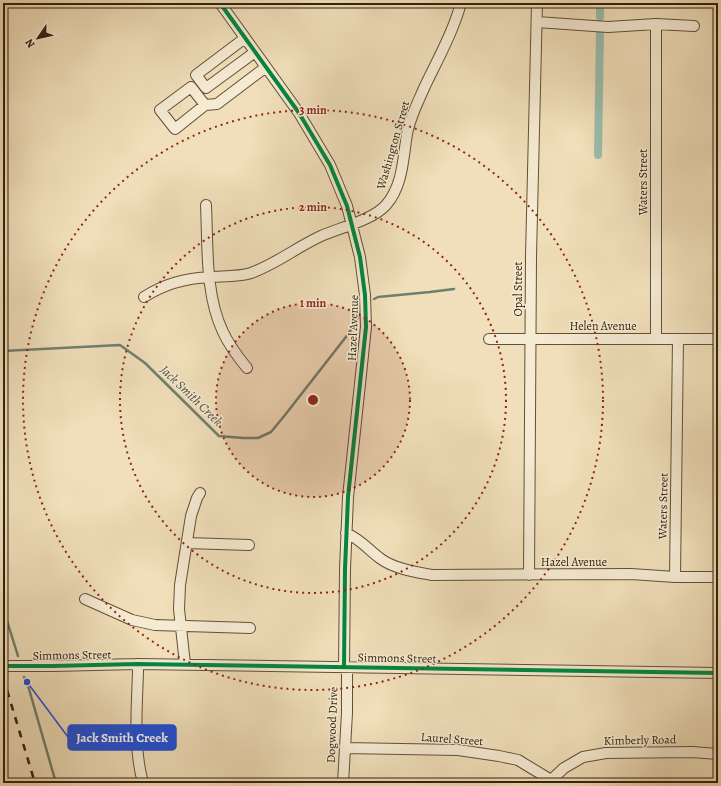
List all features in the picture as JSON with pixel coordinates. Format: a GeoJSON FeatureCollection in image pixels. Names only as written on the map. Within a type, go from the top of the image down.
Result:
{"type":"FeatureCollection","features":[{"type":"Feature","properties":{"kind":"street","name":"Hazel Avenue"},"geometry":{"type":"LineString","coordinates":[[220,3],[299,113],[330,165],[339,184],[352,224],[360,257],[365,295],[366,327],[348,497],[346,533],[345,667]]}},
{"type":"Feature","properties":{"kind":"street","name":"Washington Street"},"geometry":{"type":"LineString","coordinates":[[144,297],[166,285],[178,281],[234,276],[252,272],[270,264],[321,236],[374,215],[385,206],[392,198],[399,178],[407,133],[414,110],[454,25],[461,3]]}},
{"type":"Feature","properties":{"kind":"street","name":"Opal Street"},"geometry":{"type":"LineString","coordinates":[[529,575],[530,339],[537,3]]}},
{"type":"Feature","properties":{"kind":"street"},"geometry":{"type":"LineString","coordinates":[[536,22],[608,27],[656,24],[694,26]]}},
{"type":"Feature","properties":{"kind":"street","name":"Waters Street"},"geometry":{"type":"LineString","coordinates":[[656,24],[656,339]]}},
{"type":"Feature","properties":{"kind":"street"},"geometry":{"type":"LineString","coordinates":[[245,38],[196,75],[206,88],[255,52]]}},
{"type":"Feature","properties":{"kind":"street"},"geometry":{"type":"LineString","coordinates":[[205,105],[217,104],[266,67]]}},
{"type":"Feature","properties":{"kind":"street"},"geometry":{"type":"LineString","coordinates":[[206,205],[212,298],[222,331],[247,368]]}},
{"type":"Feature","properties":{"kind":"street","name":"Helen Avenue"},"geometry":{"type":"LineString","coordinates":[[489,339],[718,339]]}},
{"type":"Feature","properties":{"kind":"street","name":"Waters Street"},"geometry":{"type":"LineString","coordinates":[[675,577],[678,339]]}},
{"type":"Feature","properties":{"kind":"street"},"geometry":{"type":"LineString","coordinates":[[185,664],[179,610],[180,585],[191,516],[200,493]]}},
{"type":"Feature","properties":{"kind":"street","name":"Hazel Avenue"},"geometry":{"type":"LineString","coordinates":[[346,533],[356,538],[382,560],[410,571],[432,575],[631,574],[675,577],[718,577]]}},
{"type":"Feature","properties":{"kind":"street"},"geometry":{"type":"LineString","coordinates":[[187,544],[249,545]]}},
{"type":"Feature","properties":{"kind":"street"},"geometry":{"type":"LineString","coordinates":[[85,599],[132,620],[156,625],[250,628]]}},
{"type":"Feature","properties":{"kind":"street"},"geometry":{"type":"LineString","coordinates":[[137,664],[136,749],[143,783]]}},
{"type":"Feature","properties":{"kind":"street","name":"Simmons Street"},"geometry":{"type":"LineString","coordinates":[[3,666],[185,664],[718,673]]}},
{"type":"Feature","properties":{"kind":"street","name":"Dogwood Drive"},"geometry":{"type":"LineString","coordinates":[[343,783],[347,713],[345,667]]}},
{"type":"Feature","properties":{"kind":"street","name":"Laurel Street"},"geometry":{"type":"LineString","coordinates":[[345,748],[458,750],[499,756],[518,760],[549,782]]}},
{"type":"Feature","properties":{"kind":"street","name":"Kimberly Road"},"geometry":{"type":"LineString","coordinates":[[549,782],[564,768],[584,757],[606,753],[692,752],[718,754]]}},
{"type":"Feature","properties":{"kind":"waterway"},"geometry":{"type":"LineString","coordinates":[[600,3],[600,17]]}},
{"type":"Feature","properties":{"kind":"waterway"},"geometry":{"type":"LineString","coordinates":[[598,155],[600,30]]}},
{"type":"Feature","properties":{"kind":"waterway","name":"Jack Smith Creek"},"geometry":{"type":"LineString","coordinates":[[374,299],[378,297],[454,289]]}},
{"type":"Feature","properties":{"kind":"waterway","name":"Jack Smith Creek"},"geometry":{"type":"LineString","coordinates":[[3,351],[120,345],[145,363],[219,436],[258,438],[271,432],[285,415],[349,333],[361,312]]}},
{"type":"Feature","properties":{"kind":"waterway","name":"Jack Smith Creek"},"geometry":{"type":"LineString","coordinates":[[3,608],[18,656]]}},
{"type":"Feature","properties":{"kind":"waterway","name":"Jack Smith Creek"},"geometry":{"type":"LineString","coordinates":[[24,677],[27,682],[56,783]]}},
{"type":"Feature","properties":{"kind":"railway"},"geometry":{"type":"LineString","coordinates":[[3,677],[35,783]]}},
{"type":"Feature","properties":{"kind":"cycle path"},"geometry":{"type":"LineString","coordinates":[[220,3],[299,113],[330,165],[347,206],[360,257],[365,295],[366,327],[348,497],[345,569],[344,667]]}},
{"type":"Feature","properties":{"kind":"cycle path"},"geometry":{"type":"LineString","coordinates":[[3,666],[137,664],[718,673]]}},
{"type":"Feature","properties":{"kind":"place","name":"Jack Smith Creek"},"geometry":{"type":"Point","coordinates":[27,682]}}]}
